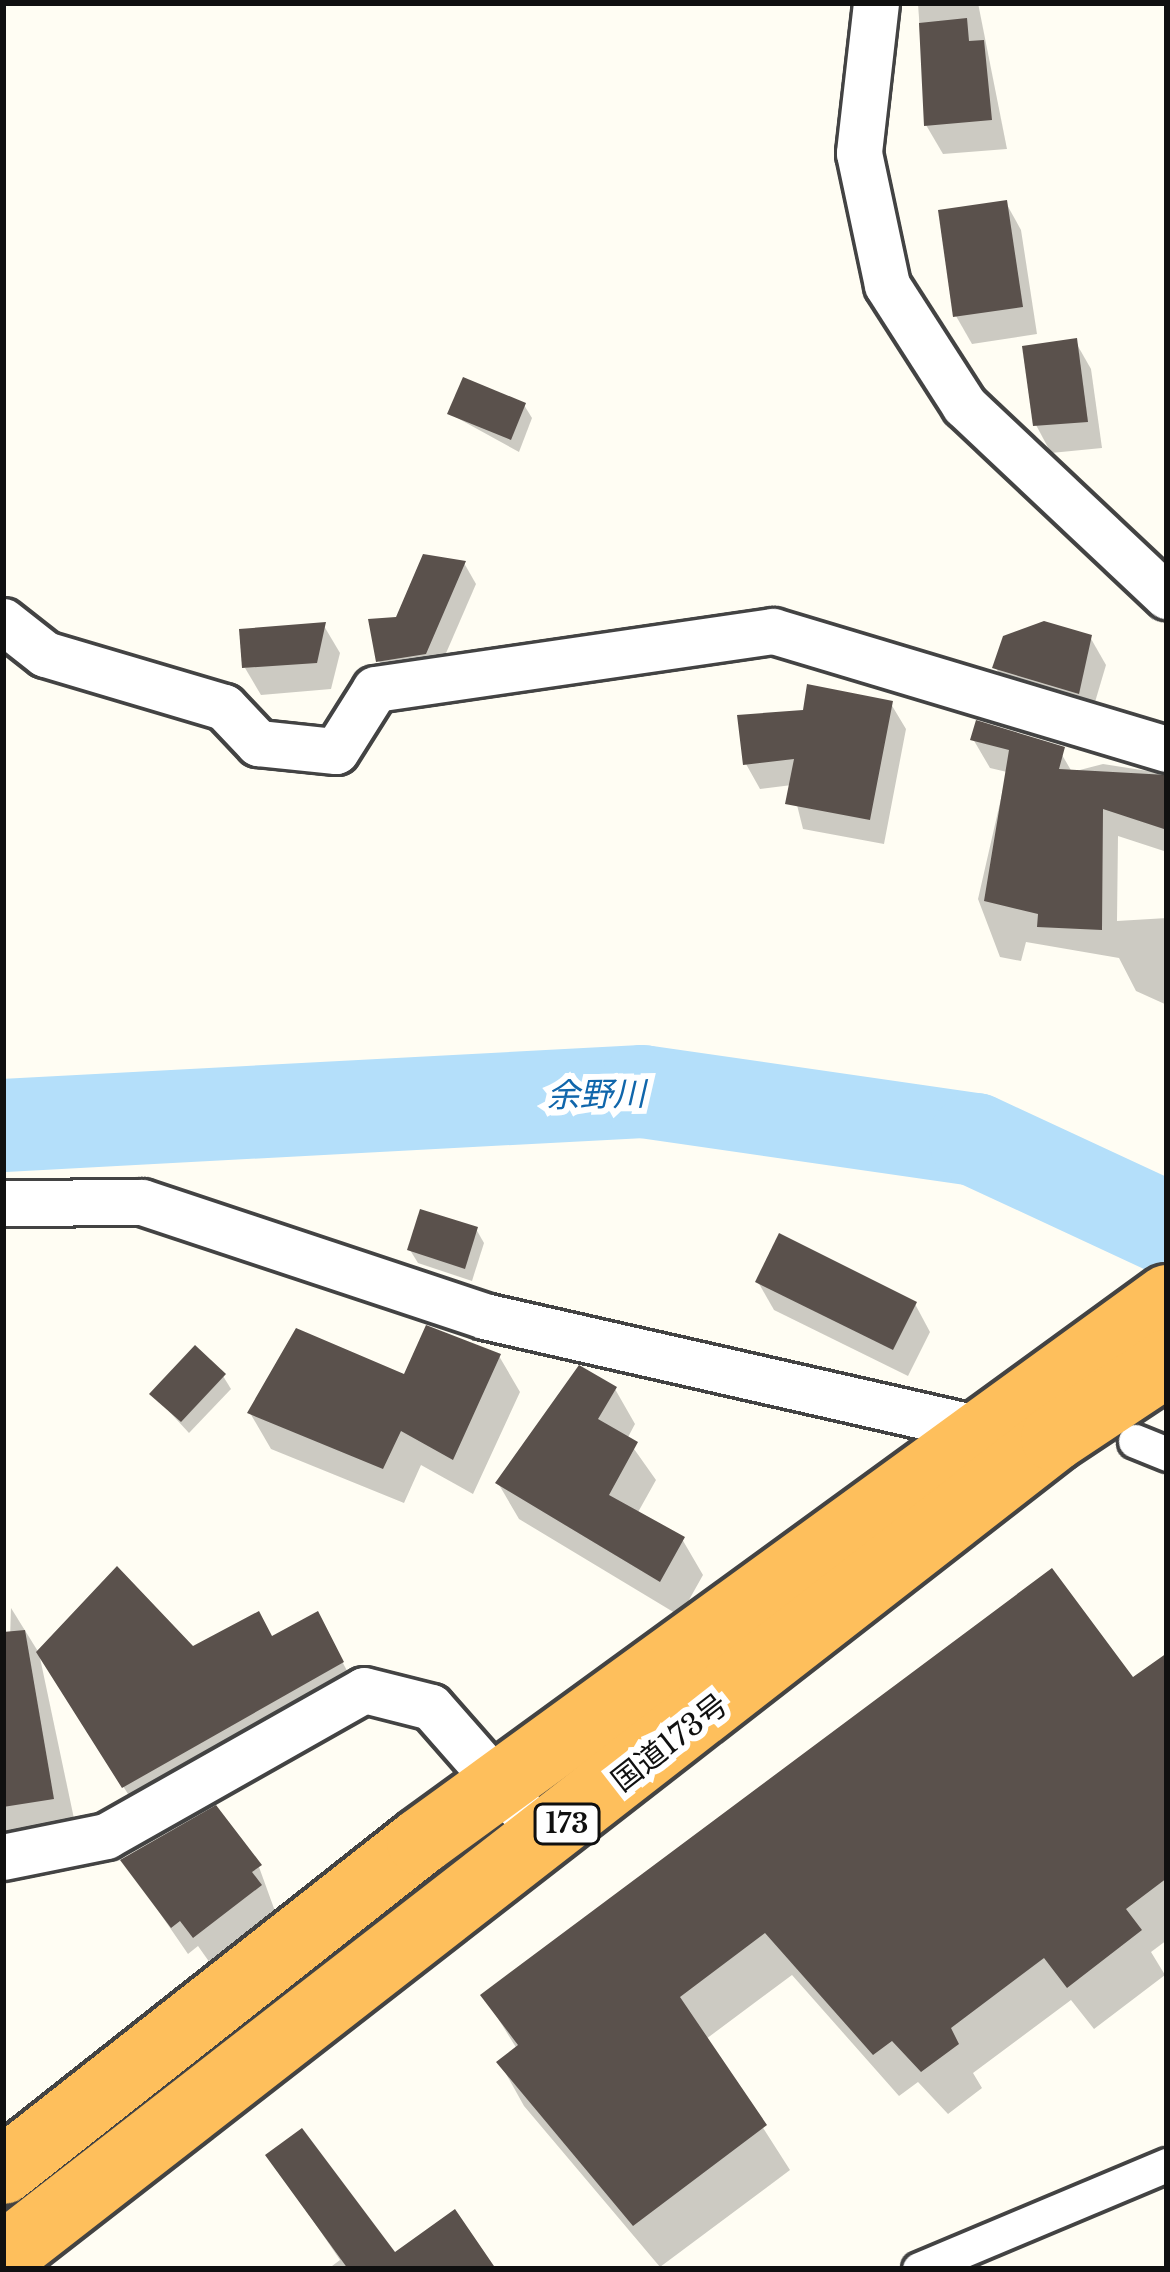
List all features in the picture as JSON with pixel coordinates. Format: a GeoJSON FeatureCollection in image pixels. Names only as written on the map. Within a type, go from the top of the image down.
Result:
{"type":"FeatureCollection","features":[{"type":"Feature","properties":{"kind":"highway","name":"国道173号"},"geometry":{"type":"LineString","coordinates":[[3,2256],[545,1842],[1054,1438],[1126,1387],[1167,1298]]}},
{"type":"Feature","properties":{"kind":"highway","name":"国道173号"},"geometry":{"type":"LineString","coordinates":[[3,2171],[501,1783],[984,1432],[1126,1387]]}},
{"type":"Feature","properties":{"kind":"street"},"geometry":{"type":"LineString","coordinates":[[876,3],[859,153],[887,285],[964,405],[1167,596]]}},
{"type":"Feature","properties":{"kind":"street"},"geometry":{"type":"LineString","coordinates":[[3,621],[45,654],[224,707],[258,742],[336,751],[375,689],[773,631],[1167,749]]}},
{"type":"Feature","properties":{"kind":"street"},"geometry":{"type":"LineString","coordinates":[[3,1203],[142,1202],[484,1316],[984,1432],[1054,1438]]}},
{"type":"Feature","properties":{"kind":"street"},"geometry":{"type":"LineString","coordinates":[[1126,1387],[1167,1454]]}},
{"type":"Feature","properties":{"kind":"street"},"geometry":{"type":"LineString","coordinates":[[3,1857],[106,1836],[364,1690],[430,1708],[501,1783],[545,1842]]}},
{"type":"Feature","properties":{"kind":"street"},"geometry":{"type":"LineString","coordinates":[[919,2269],[1167,2164]]}},
{"type":"Feature","properties":{"kind":"building"},"geometry":{"type":"Polygon","coordinates":[[[967,18],[969,41],[984,40],[992,120],[924,126],[919,23],[967,18]]]}},
{"type":"Feature","properties":{"kind":"building"},"geometry":{"type":"Polygon","coordinates":[[[1007,200],[1023,307],[953,317],[938,210],[1007,200]]]}},
{"type":"Feature","properties":{"kind":"building"},"geometry":{"type":"Polygon","coordinates":[[[1077,338],[1088,422],[1033,426],[1022,346],[1077,338]]]}},
{"type":"Feature","properties":{"kind":"building"},"geometry":{"type":"Polygon","coordinates":[[[463,377],[526,403],[511,440],[447,414],[463,377]]]}},
{"type":"Feature","properties":{"kind":"building"},"geometry":{"type":"Polygon","coordinates":[[[423,554],[466,561],[426,654],[376,662],[368,619],[396,617],[423,554]]]}},
{"type":"Feature","properties":{"kind":"building"},"geometry":{"type":"Polygon","coordinates":[[[1044,621],[1092,635],[1079,694],[992,668],[1003,636],[1044,621]]]}},
{"type":"Feature","properties":{"kind":"building"},"geometry":{"type":"Polygon","coordinates":[[[326,622],[317,663],[242,668],[239,629],[326,622]]]}},
{"type":"Feature","properties":{"kind":"building"},"geometry":{"type":"Polygon","coordinates":[[[807,684],[893,701],[870,820],[785,804],[794,759],[743,765],[737,715],[803,710],[807,684]]]}},
{"type":"Feature","properties":{"kind":"building"},"geometry":{"type":"Polygon","coordinates":[[[976,720],[1065,747],[1059,769],[1167,775],[1167,830],[1103,809],[1102,930],[1037,927],[1038,914],[984,901],[1009,750],[970,740],[976,720]]]}},
{"type":"Feature","properties":{"kind":"building"},"geometry":{"type":"Polygon","coordinates":[[[420,1209],[478,1227],[465,1269],[407,1250],[420,1209]]]}},
{"type":"Feature","properties":{"kind":"building"},"geometry":{"type":"Polygon","coordinates":[[[779,1233],[917,1302],[893,1350],[755,1282],[779,1233]]]}},
{"type":"Feature","properties":{"kind":"building"},"geometry":{"type":"Polygon","coordinates":[[[426,1325],[501,1354],[453,1460],[401,1431],[383,1469],[247,1413],[296,1328],[404,1374],[426,1325]]]}},
{"type":"Feature","properties":{"kind":"building"},"geometry":{"type":"Polygon","coordinates":[[[195,1345],[226,1374],[181,1422],[149,1394],[195,1345]]]}},
{"type":"Feature","properties":{"kind":"building"},"geometry":{"type":"Polygon","coordinates":[[[579,1365],[617,1387],[598,1419],[638,1442],[609,1495],[685,1537],[660,1582],[495,1483],[579,1365]]]}},
{"type":"Feature","properties":{"kind":"building"},"geometry":{"type":"Polygon","coordinates":[[[117,1566],[193,1646],[259,1611],[272,1636],[318,1611],[344,1662],[122,1788],[36,1652],[117,1566]]]}},
{"type":"Feature","properties":{"kind":"building"},"geometry":{"type":"Polygon","coordinates":[[[1052,1568],[1133,1677],[1167,1653],[1167,1878],[1126,1909],[1142,1930],[1067,1988],[1044,1958],[951,2028],[959,2044],[921,2072],[892,2041],[873,2055],[765,1933],[680,1997],[767,2125],[633,2226],[496,2062],[518,2045],[480,1995],[1052,1568]]]}},
{"type":"Feature","properties":{"kind":"building"},"geometry":{"type":"Polygon","coordinates":[[[25,1630],[54,1799],[3,1807],[3,1632],[25,1630]]]}},
{"type":"Feature","properties":{"kind":"building"},"geometry":{"type":"Polygon","coordinates":[[[216,1805],[262,1865],[252,1872],[262,1885],[193,1938],[180,1921],[171,1928],[120,1860],[216,1805]]]}},
{"type":"Feature","properties":{"kind":"building"},"geometry":{"type":"Polygon","coordinates":[[[302,2128],[395,2252],[455,2209],[496,2269],[348,2269],[265,2155],[302,2128]]]}},
{"type":"Feature","properties":{"kind":"waterway","name":"余野川"},"geometry":{"type":"LineString","coordinates":[[3,1125],[642,1091],[975,1139],[1167,1228]]}}]}
